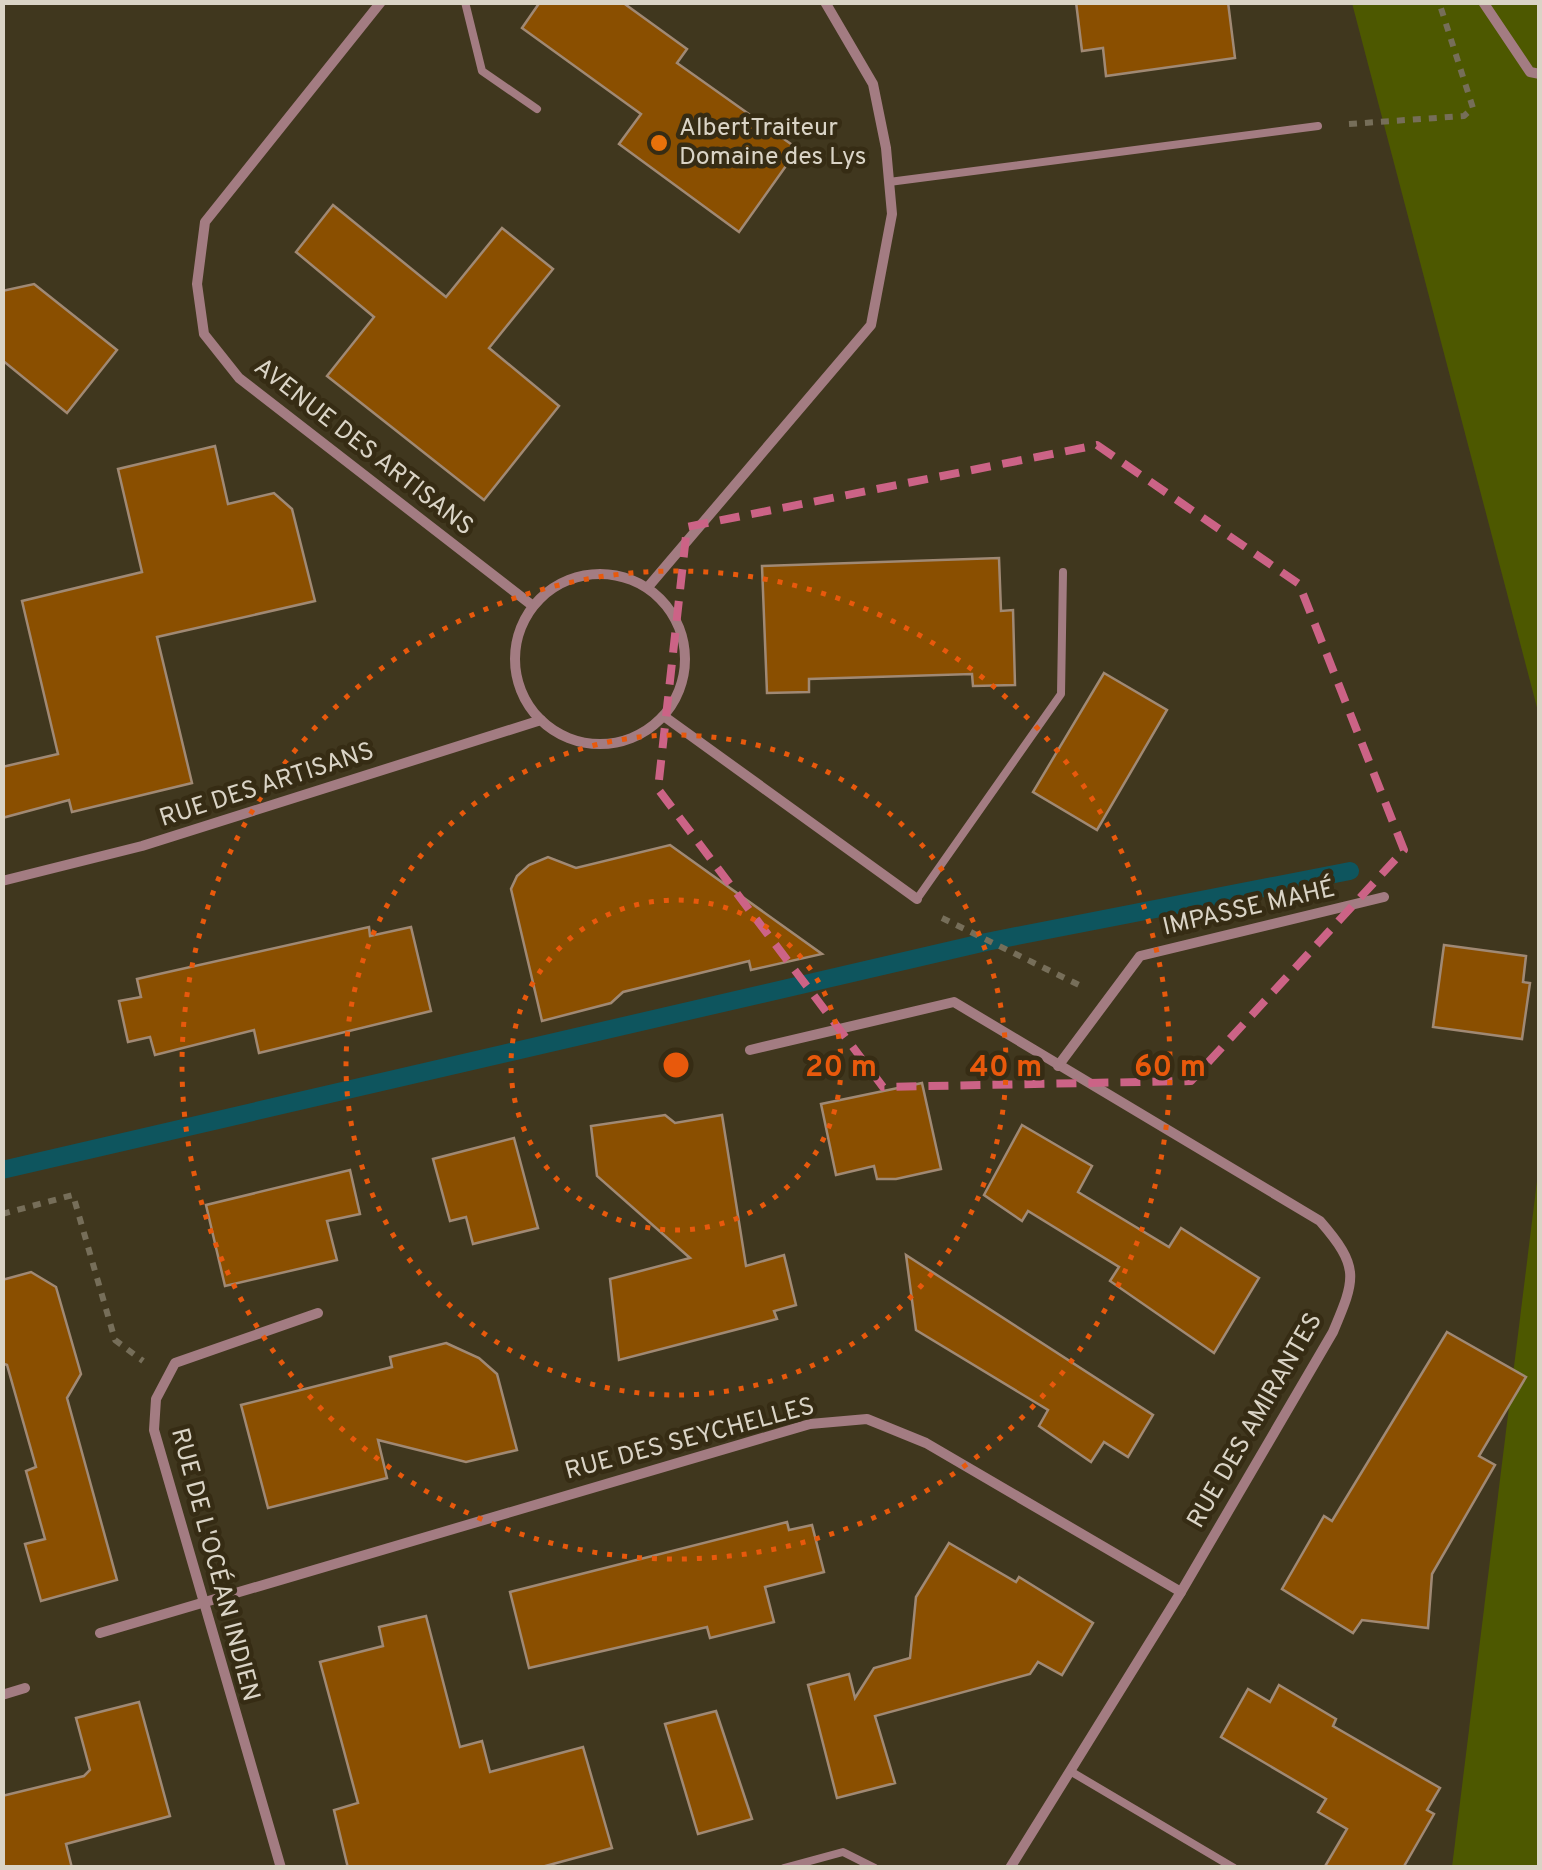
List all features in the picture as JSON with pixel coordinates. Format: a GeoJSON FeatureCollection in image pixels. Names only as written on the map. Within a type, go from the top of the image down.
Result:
{"type":"FeatureCollection","features":[{"type":"Feature","properties":{"kind":"street","name":"AVENUE DES ARTISANS"},"geometry":{"type":"LineString","coordinates":[[381,2],[205,222],[196,284],[204,334],[239,378],[533,606]]}},
{"type":"Feature","properties":{"kind":"street"},"geometry":{"type":"LineString","coordinates":[[648,587],[871,324],[892,214],[889,182],[874,84],[825,2]]}},
{"type":"Feature","properties":{"kind":"street"},"geometry":{"type":"LineString","coordinates":[[1482,2],[1530,72],[1540,74]]}},
{"type":"Feature","properties":{"kind":"street"},"geometry":{"type":"LineString","coordinates":[[600,574],[648,587],[669,607],[682,634],[687,663],[680,691],[664,717],[643,734],[617,743],[589,744],[563,736],[540,720],[521,688],[515,652],[520,628],[533,606],[552,588],[575,577],[600,574]]}},
{"type":"Feature","properties":{"kind":"street"},"geometry":{"type":"LineString","coordinates":[[664,717],[917,899]]}},
{"type":"Feature","properties":{"kind":"street","name":"RUE DES ARTISANS"},"geometry":{"type":"LineString","coordinates":[[2,881],[142,846],[540,720]]}},
{"type":"Feature","properties":{"kind":"street","name":"IMPASSE MAHÉ"},"geometry":{"type":"LineString","coordinates":[[1058,1066],[1140,956],[1384,898]]}},
{"type":"Feature","properties":{"kind":"street","name":"RUE DES AMIRANTES"},"geometry":{"type":"LineString","coordinates":[[750,1050],[954,1002],[1320,1221],[1348,1253],[1350,1292],[1333,1332],[1180,1592]]}},
{"type":"Feature","properties":{"kind":"street"},"geometry":{"type":"LineString","coordinates":[[166,1379],[175,1362],[318,1313]]}},
{"type":"Feature","properties":{"kind":"street","name":"RUE DE L'OCÉAN INDIEN"},"geometry":{"type":"LineString","coordinates":[[166,1379],[156,1399],[154,1430],[281,1868]]}},
{"type":"Feature","properties":{"kind":"street","name":"RUE DES SEYCHELLES"},"geometry":{"type":"LineString","coordinates":[[100,1634],[810,1424],[868,1419],[926,1443],[1180,1592]]}},
{"type":"Feature","properties":{"kind":"street"},"geometry":{"type":"LineString","coordinates":[[1010,1868],[1180,1592]]}},
{"type":"Feature","properties":{"kind":"street"},"geometry":{"type":"LineString","coordinates":[[2,1695],[24,1688]]}},
{"type":"Feature","properties":{"kind":"lane"},"geometry":{"type":"LineString","coordinates":[[465,2],[482,71],[537,109]]}},
{"type":"Feature","properties":{"kind":"lane"},"geometry":{"type":"LineString","coordinates":[[889,182],[1318,126]]}},
{"type":"Feature","properties":{"kind":"lane"},"geometry":{"type":"LineString","coordinates":[[917,899],[1061,694],[1064,572]]}},
{"type":"Feature","properties":{"kind":"lane"},"geometry":{"type":"LineString","coordinates":[[1070,1771],[1234,1868]]}},
{"type":"Feature","properties":{"kind":"lane"},"geometry":{"type":"LineString","coordinates":[[784,1868],[842,1852],[874,1868]]}},
{"type":"Feature","properties":{"kind":"path"},"geometry":{"type":"LineString","coordinates":[[1318,126],[1464,116],[1473,108],[1439,2]]}},
{"type":"Feature","properties":{"kind":"path"},"geometry":{"type":"LineString","coordinates":[[917,899],[950,924],[1108,999]]}},
{"type":"Feature","properties":{"kind":"path"},"geometry":{"type":"LineString","coordinates":[[2,1214],[73,1195],[115,1340],[166,1379]]}},
{"type":"Feature","properties":{"kind":"highlighted area"},"geometry":{"type":"Polygon","coordinates":[[[1097,445],[1299,584],[1404,850],[1191,1081],[883,1087],[658,789],[687,527],[1097,445]]]}},
{"type":"Feature","properties":{"kind":"green space"},"geometry":{"type":"Polygon","coordinates":[[[1352,3],[1539,3],[1539,715],[1352,3]]]}},
{"type":"Feature","properties":{"kind":"green space"},"geometry":{"type":"Polygon","coordinates":[[[1539,1165],[1539,1867],[1452,1867],[1539,1165]]]}},
{"type":"Feature","properties":{"kind":"building"},"geometry":{"type":"Polygon","coordinates":[[[540,2],[622,2],[687,49],[677,63],[798,149],[739,232],[619,144],[641,114],[522,28],[540,2]]]}},
{"type":"Feature","properties":{"kind":"building"},"geometry":{"type":"Polygon","coordinates":[[[1076,2],[1228,2],[1235,58],[1106,76],[1103,48],[1082,51],[1076,2]]]}},
{"type":"Feature","properties":{"kind":"building"},"geometry":{"type":"Polygon","coordinates":[[[333,205],[446,297],[502,228],[553,269],[489,348],[559,406],[484,500],[327,376],[374,317],[296,252],[333,205]]]}},
{"type":"Feature","properties":{"kind":"building"},"geometry":{"type":"Polygon","coordinates":[[[34,284],[117,350],[67,413],[2,360],[2,291],[34,284]]]}},
{"type":"Feature","properties":{"kind":"building"},"geometry":{"type":"Polygon","coordinates":[[[215,446],[228,504],[274,493],[292,509],[315,601],[157,637],[192,783],[72,812],[69,800],[2,818],[2,767],[58,754],[22,601],[142,572],[118,469],[215,446]]]}},
{"type":"Feature","properties":{"kind":"building"},"geometry":{"type":"Polygon","coordinates":[[[999,558],[1001,611],[1013,610],[1015,685],[973,686],[972,674],[809,679],[809,692],[767,693],[762,566],[999,558]]]}},
{"type":"Feature","properties":{"kind":"building"},"geometry":{"type":"Polygon","coordinates":[[[1104,673],[1167,710],[1097,830],[1033,792],[1104,673]]]}},
{"type":"Feature","properties":{"kind":"building"},"geometry":{"type":"Polygon","coordinates":[[[670,845],[822,954],[751,970],[749,961],[623,992],[611,1003],[542,1021],[511,889],[517,876],[529,865],[548,857],[576,868],[670,845]]]}},
{"type":"Feature","properties":{"kind":"building"},"geometry":{"type":"Polygon","coordinates":[[[369,927],[370,936],[411,927],[431,1011],[259,1053],[254,1030],[155,1055],[150,1037],[128,1042],[119,1001],[141,997],[137,979],[369,927]]]}},
{"type":"Feature","properties":{"kind":"building"},"geometry":{"type":"Polygon","coordinates":[[[1444,945],[1526,956],[1523,982],[1530,983],[1522,1039],[1433,1027],[1444,945]]]}},
{"type":"Feature","properties":{"kind":"building"},"geometry":{"type":"Polygon","coordinates":[[[922,1083],[941,1169],[896,1179],[877,1179],[874,1166],[836,1175],[821,1104],[922,1083]]]}},
{"type":"Feature","properties":{"kind":"building"},"geometry":{"type":"Polygon","coordinates":[[[665,1115],[675,1123],[722,1115],[746,1266],[784,1255],[796,1305],[774,1311],[777,1319],[619,1360],[610,1279],[690,1258],[597,1176],[591,1126],[665,1115]]]}},
{"type":"Feature","properties":{"kind":"building"},"geometry":{"type":"Polygon","coordinates":[[[1022,1125],[1092,1166],[1078,1192],[1169,1247],[1181,1228],[1259,1278],[1214,1353],[1110,1281],[1119,1267],[1028,1211],[1022,1221],[984,1195],[1022,1125]]]}},
{"type":"Feature","properties":{"kind":"building"},"geometry":{"type":"Polygon","coordinates":[[[514,1138],[538,1228],[473,1244],[466,1217],[450,1221],[433,1159],[514,1138]]]}},
{"type":"Feature","properties":{"kind":"building"},"geometry":{"type":"Polygon","coordinates":[[[350,1170],[360,1214],[327,1221],[337,1260],[225,1286],[206,1205],[350,1170]]]}},
{"type":"Feature","properties":{"kind":"building"},"geometry":{"type":"Polygon","coordinates":[[[906,1255],[1153,1415],[1128,1457],[1104,1442],[1091,1462],[1039,1426],[1048,1410],[916,1330],[906,1255]]]}},
{"type":"Feature","properties":{"kind":"building"},"geometry":{"type":"Polygon","coordinates":[[[31,1272],[56,1287],[81,1374],[67,1398],[117,1580],[41,1601],[25,1544],[45,1539],[26,1471],[36,1467],[7,1365],[2,1363],[2,1280],[31,1272]]]}},
{"type":"Feature","properties":{"kind":"building"},"geometry":{"type":"Polygon","coordinates":[[[1447,1332],[1526,1377],[1479,1456],[1495,1465],[1432,1574],[1428,1628],[1362,1620],[1353,1633],[1282,1589],[1324,1516],[1332,1521],[1447,1332]]]}},
{"type":"Feature","properties":{"kind":"building"},"geometry":{"type":"Polygon","coordinates":[[[446,1343],[479,1358],[497,1374],[517,1450],[466,1462],[378,1440],[387,1478],[268,1508],[241,1405],[392,1367],[390,1357],[446,1343]]]}},
{"type":"Feature","properties":{"kind":"building"},"geometry":{"type":"Polygon","coordinates":[[[787,1522],[789,1530],[812,1525],[824,1572],[765,1587],[774,1622],[710,1638],[707,1627],[529,1668],[510,1592],[787,1522]]]}},
{"type":"Feature","properties":{"kind":"building"},"geometry":{"type":"Polygon","coordinates":[[[949,1543],[1016,1582],[1019,1577],[1093,1623],[1062,1675],[1038,1662],[1030,1674],[875,1716],[895,1783],[837,1798],[808,1685],[849,1674],[855,1698],[874,1668],[910,1658],[916,1597],[949,1543]]]}},
{"type":"Feature","properties":{"kind":"building"},"geometry":{"type":"Polygon","coordinates":[[[426,1616],[460,1747],[482,1741],[490,1772],[583,1747],[612,1848],[538,1868],[348,1868],[334,1810],[358,1803],[320,1662],[383,1646],[379,1627],[426,1616]]]}},
{"type":"Feature","properties":{"kind":"building"},"geometry":{"type":"Polygon","coordinates":[[[1279,1685],[1336,1719],[1333,1726],[1440,1788],[1427,1810],[1434,1814],[1403,1868],[1324,1868],[1347,1829],[1318,1812],[1326,1799],[1221,1737],[1248,1689],[1270,1702],[1279,1685]]]}},
{"type":"Feature","properties":{"kind":"building"},"geometry":{"type":"Polygon","coordinates":[[[139,1702],[170,1816],[66,1844],[72,1868],[2,1868],[2,1796],[84,1776],[90,1770],[76,1718],[139,1702]]]}},
{"type":"Feature","properties":{"kind":"building"},"geometry":{"type":"Polygon","coordinates":[[[716,1711],[752,1819],[698,1834],[665,1724],[716,1711]]]}},
{"type":"Feature","properties":{"kind":"waterway"},"geometry":{"type":"LineString","coordinates":[[2,1170],[986,942],[1350,871]]}},
{"type":"Feature","properties":{"kind":"place","name":"AlbertTraiteur Domaine des Lys"},"geometry":{"type":"Point","coordinates":[659,143]}}]}
